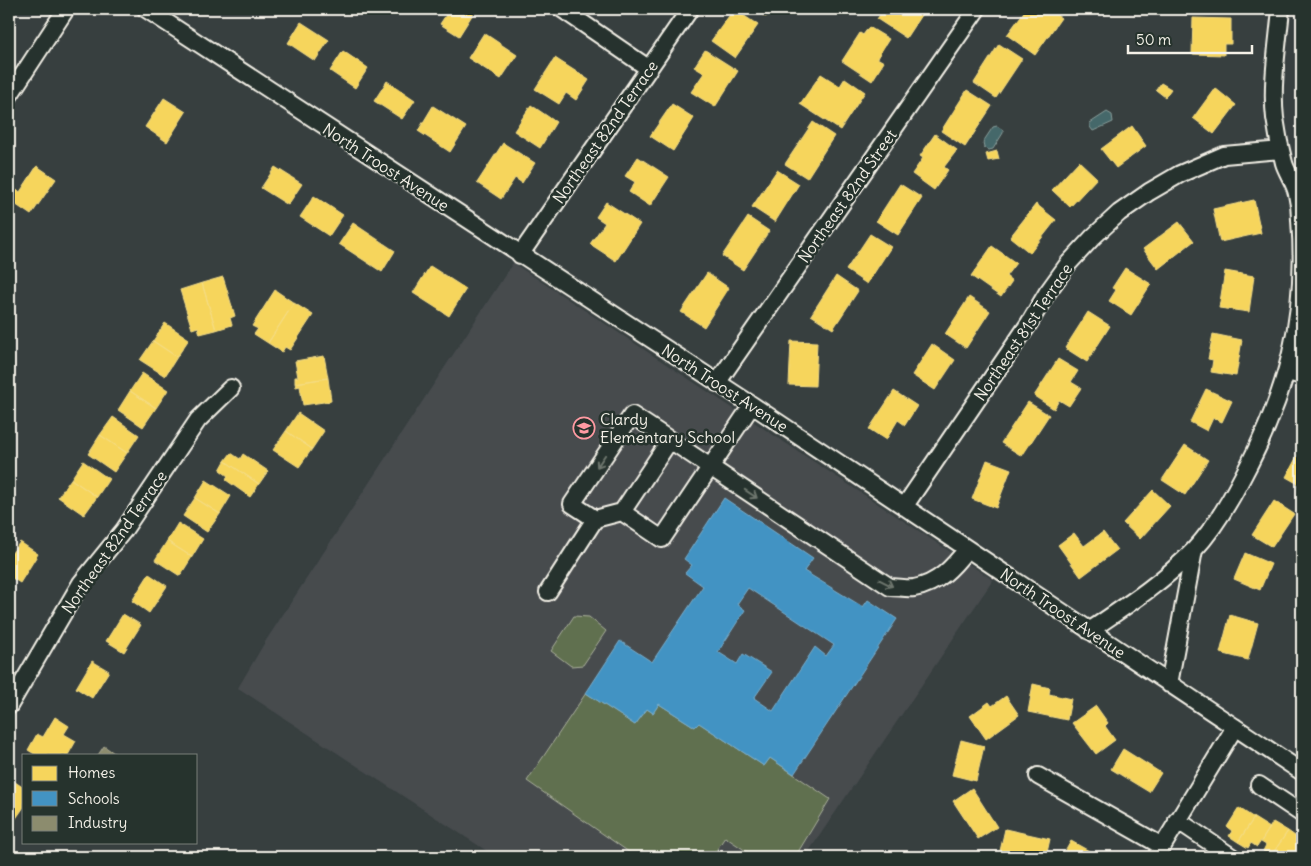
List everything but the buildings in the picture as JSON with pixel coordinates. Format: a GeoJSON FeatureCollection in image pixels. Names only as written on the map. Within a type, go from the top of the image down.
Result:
{"type":"FeatureCollection","features":[{"type":"Feature","properties":{"kind":"street"},"geometry":{"type":"LineString","coordinates":[[9,96],[66,9]]}},
{"type":"Feature","properties":{"kind":"street","name":"North Troost Avenue"},"geometry":{"type":"LineString","coordinates":[[146,9],[752,405],[1302,772]]}},
{"type":"Feature","properties":{"kind":"street"},"geometry":{"type":"LineString","coordinates":[[562,9],[648,68]]}},
{"type":"Feature","properties":{"kind":"street","name":"Northeast 82nd Terrace"},"geometry":{"type":"LineString","coordinates":[[520,255],[690,9]]}},
{"type":"Feature","properties":{"kind":"street","name":"Northeast 82nd Street"},"geometry":{"type":"LineString","coordinates":[[717,383],[977,9]]}},
{"type":"Feature","properties":{"kind":"street"},"geometry":{"type":"LineString","coordinates":[[1089,630],[1161,581],[1194,550],[1209,532],[1231,499],[1259,447],[1274,411],[1295,374],[1297,327],[1302,281],[1302,250],[1297,193],[1281,150],[1275,116],[1281,9]]}},
{"type":"Feature","properties":{"kind":"street","name":"Northeast 81st Terrace"},"geometry":{"type":"LineString","coordinates":[[904,507],[1028,325],[1047,293],[1068,264],[1092,237],[1119,213],[1148,192],[1180,174],[1224,155],[1281,150]]}},
{"type":"Feature","properties":{"kind":"street","name":"Northeast 82nd Terrace"},"geometry":{"type":"LineString","coordinates":[[9,706],[81,583],[124,530],[198,420],[231,388]]}},
{"type":"Feature","properties":{"kind":"street"},"geometry":{"type":"LineString","coordinates":[[622,512],[662,539],[752,405]]}},
{"type":"Feature","properties":{"kind":"street"},"geometry":{"type":"LineString","coordinates":[[595,519],[572,504],[632,414],[890,587],[914,588],[938,580],[967,549]]}},
{"type":"Feature","properties":{"kind":"street"},"geometry":{"type":"LineString","coordinates":[[548,592],[595,519],[622,512],[670,440]]}},
{"type":"Feature","properties":{"kind":"street"},"geometry":{"type":"LineString","coordinates":[[1169,684],[1194,550]]}},
{"type":"Feature","properties":{"kind":"street"},"geometry":{"type":"LineString","coordinates":[[1038,776],[1159,852],[1235,727]]}},
{"type":"Feature","properties":{"kind":"street"},"geometry":{"type":"LineString","coordinates":[[1259,785],[1302,814]]}},
{"type":"Feature","properties":{"kind":"street"},"geometry":{"type":"LineString","coordinates":[[1177,820],[1232,857]]}},
{"type":"Feature","properties":{"kind":"shaded area","name":"Clardy Elementary School"},"geometry":{"type":"Polygon","coordinates":[[[513,263],[993,580],[805,857],[496,857],[238,688],[265,642],[513,263]]]}},
{"type":"Feature","properties":{"kind":"green space"},"geometry":{"type":"Polygon","coordinates":[[[574,616],[589,617],[606,631],[583,665],[571,666],[551,651],[574,616]]]}},
{"type":"Feature","properties":{"kind":"green space"},"geometry":{"type":"Polygon","coordinates":[[[586,693],[635,725],[647,709],[653,713],[659,704],[695,727],[699,723],[764,766],[770,758],[830,799],[795,857],[755,857],[725,837],[712,857],[636,857],[527,781],[586,693]]]}},
{"type":"Feature","properties":{"kind":"water"},"geometry":{"type":"Polygon","coordinates":[[[1107,112],[1112,115],[1113,122],[1093,131],[1090,123],[1107,112]]]}},
{"type":"Feature","properties":{"kind":"water"},"geometry":{"type":"Polygon","coordinates":[[[997,126],[1003,130],[1003,133],[993,149],[989,150],[984,147],[983,142],[993,127],[997,126]]]}},
{"type":"Feature","properties":{"kind":"place","name":"Clardy Elementary School"},"geometry":{"type":"Point","coordinates":[584,428]}}]}
